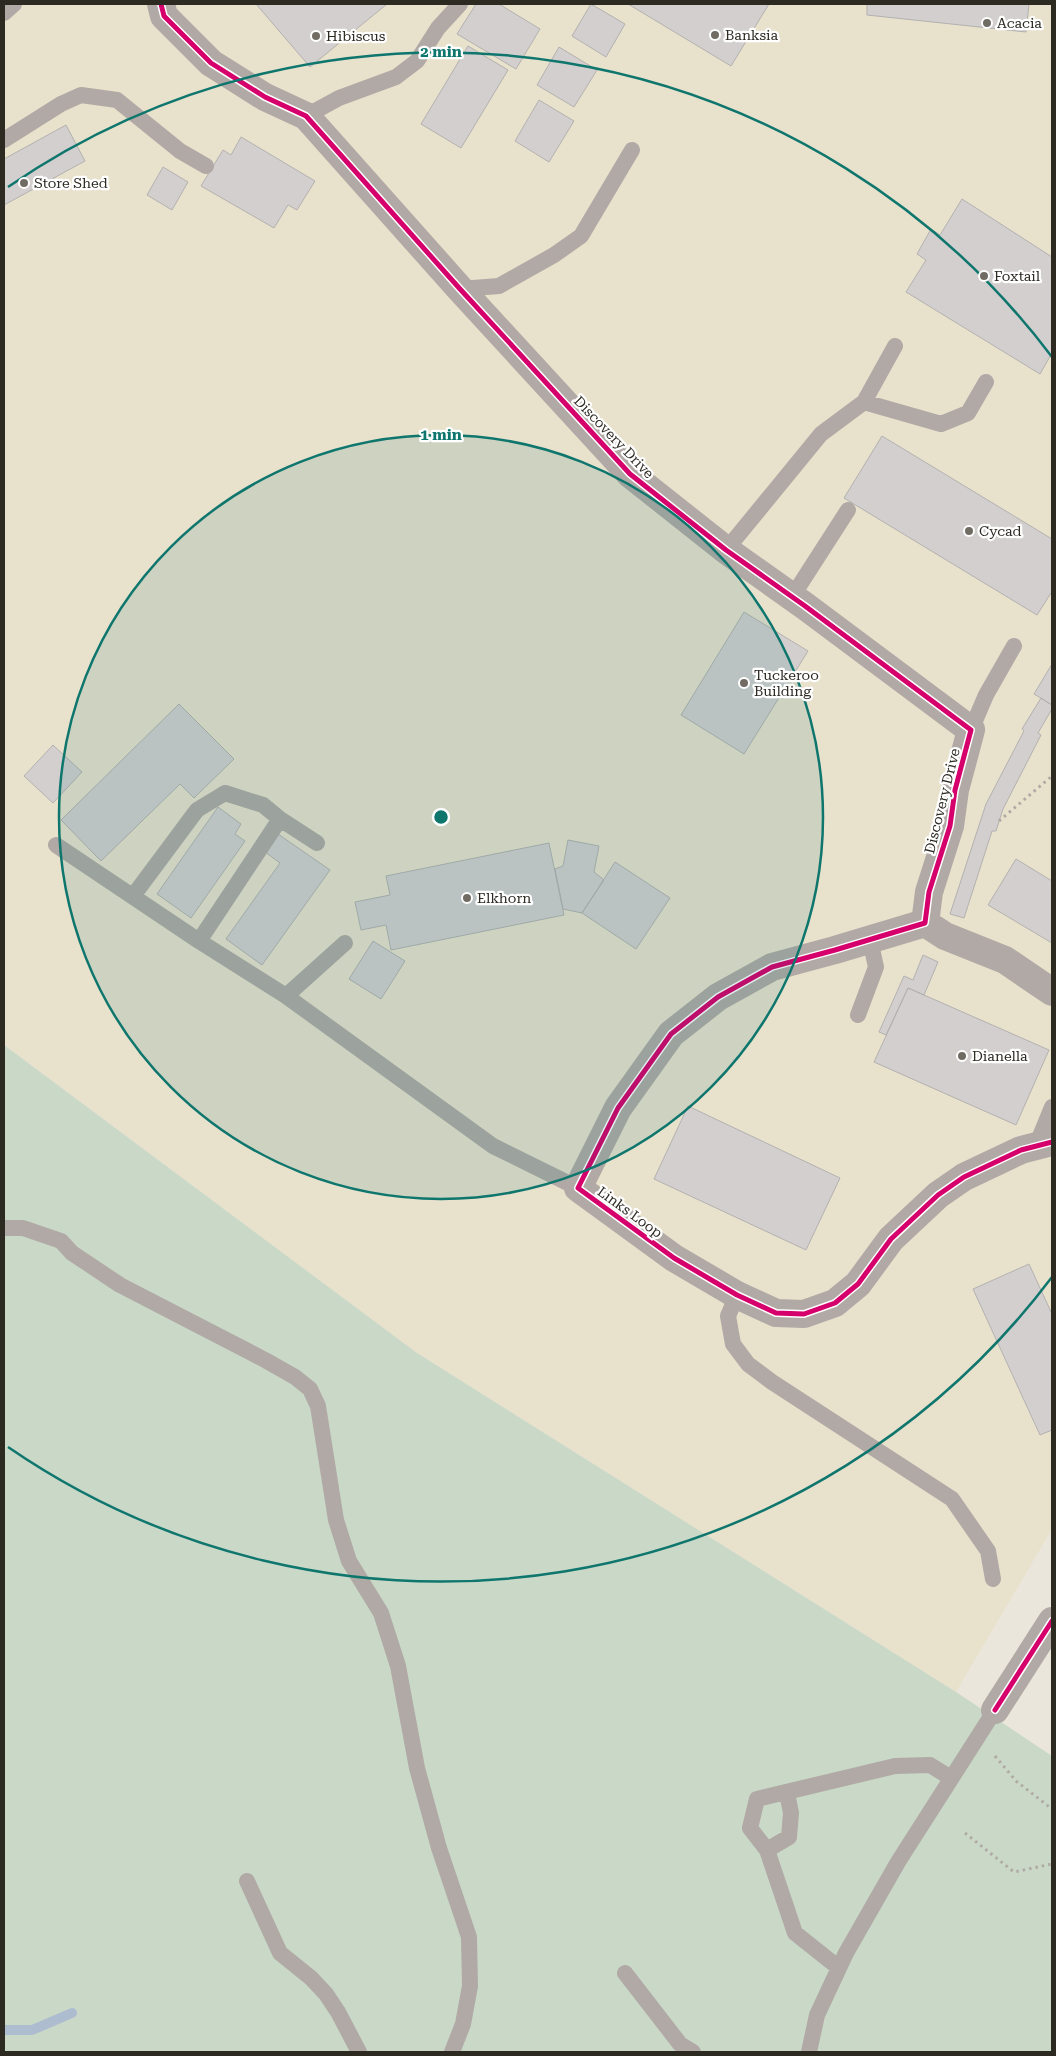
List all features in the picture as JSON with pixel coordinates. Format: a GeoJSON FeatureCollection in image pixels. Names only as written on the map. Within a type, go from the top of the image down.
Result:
{"type":"FeatureCollection","features":[{"type":"Feature","properties":{"kind":"street","name":"Discovery Drive"},"geometry":{"type":"LineString","coordinates":[[161,4],[164,16],[211,63],[265,97],[306,116],[460,289],[630,474],[726,550],[971,730],[954,790],[950,826],[929,892],[924,923]]}},
{"type":"Feature","properties":{"kind":"street","name":"Links Loop"},"geometry":{"type":"LineString","coordinates":[[924,923],[772,967],[718,997],[671,1034],[618,1108],[578,1188],[674,1258],[737,1295],[776,1313],[804,1314],[835,1303],[858,1284],[892,1240],[938,1195],[964,1177],[985,1166],[1021,1150],[1044,1144]]}},
{"type":"Feature","properties":{"kind":"street"},"geometry":{"type":"LineString","coordinates":[[924,923],[945,936],[1005,960],[1052,992]]}},
{"type":"Feature","properties":{"kind":"street"},"geometry":{"type":"LineString","coordinates":[[995,1710],[1052,1621]]}},
{"type":"Feature","properties":{"kind":"lane"},"geometry":{"type":"LineString","coordinates":[[4,13],[14,4]]}},
{"type":"Feature","properties":{"kind":"lane"},"geometry":{"type":"LineString","coordinates":[[306,116],[339,98],[396,77],[417,61],[438,28],[460,4]]}},
{"type":"Feature","properties":{"kind":"lane"},"geometry":{"type":"LineString","coordinates":[[4,140],[60,104],[81,95],[117,100],[180,151],[206,166]]}},
{"type":"Feature","properties":{"kind":"lane"},"geometry":{"type":"LineString","coordinates":[[460,289],[499,286],[554,255],[581,236],[632,150]]}},
{"type":"Feature","properties":{"kind":"lane"},"geometry":{"type":"LineString","coordinates":[[726,550],[821,434],[864,402],[895,346]]}},
{"type":"Feature","properties":{"kind":"lane"},"geometry":{"type":"LineString","coordinates":[[864,402],[941,424],[968,413],[986,382]]}},
{"type":"Feature","properties":{"kind":"lane"},"geometry":{"type":"LineString","coordinates":[[792,597],[848,510]]}},
{"type":"Feature","properties":{"kind":"lane"},"geometry":{"type":"LineString","coordinates":[[971,730],[986,695],[1014,646]]}},
{"type":"Feature","properties":{"kind":"lane"},"geometry":{"type":"LineString","coordinates":[[134,896],[197,810],[225,793],[263,805],[317,844]]}},
{"type":"Feature","properties":{"kind":"lane"},"geometry":{"type":"LineString","coordinates":[[199,941],[280,819]]}},
{"type":"Feature","properties":{"kind":"lane"},"geometry":{"type":"LineString","coordinates":[[56,845],[199,941],[286,996],[493,1146],[578,1188]]}},
{"type":"Feature","properties":{"kind":"lane"},"geometry":{"type":"LineString","coordinates":[[858,1015],[876,967],[870,940]]}},
{"type":"Feature","properties":{"kind":"lane"},"geometry":{"type":"LineString","coordinates":[[286,996],[345,943]]}},
{"type":"Feature","properties":{"kind":"lane"},"geometry":{"type":"LineString","coordinates":[[1044,1144],[1052,1107]]}},
{"type":"Feature","properties":{"kind":"lane"},"geometry":{"type":"LineString","coordinates":[[4,1228],[24,1228],[61,1241],[72,1253],[120,1285],[265,1360],[295,1377],[310,1389],[318,1406],[336,1520],[349,1561],[381,1613],[398,1666],[417,1768],[438,1848],[469,1938],[470,1986],[463,2024],[452,2052]]}},
{"type":"Feature","properties":{"kind":"lane"},"geometry":{"type":"LineString","coordinates":[[737,1295],[728,1316],[733,1344],[748,1364],[772,1382],[952,1499],[988,1552],[993,1579]]}},
{"type":"Feature","properties":{"kind":"lane"},"geometry":{"type":"LineString","coordinates":[[809,2052],[817,2015],[846,1953],[898,1862],[995,1710]]}},
{"type":"Feature","properties":{"kind":"lane"},"geometry":{"type":"LineString","coordinates":[[839,1968],[794,1934],[767,1850],[750,1828],[757,1799],[895,1766],[930,1765],[951,1778]]}},
{"type":"Feature","properties":{"kind":"lane"},"geometry":{"type":"LineString","coordinates":[[767,1850],[789,1837],[791,1813],[787,1793]]}},
{"type":"Feature","properties":{"kind":"lane"},"geometry":{"type":"LineString","coordinates":[[247,1881],[280,1952],[311,1978],[326,1994],[338,2012],[359,2052]]}},
{"type":"Feature","properties":{"kind":"lane"},"geometry":{"type":"LineString","coordinates":[[624,1973],[680,2044],[693,2052]]}},
{"type":"Feature","properties":{"kind":"path"},"geometry":{"type":"LineString","coordinates":[[999,821],[1052,776]]}},
{"type":"Feature","properties":{"kind":"path"},"geometry":{"type":"LineString","coordinates":[[978,1736],[1016,1781],[1052,1809]]}},
{"type":"Feature","properties":{"kind":"path"},"geometry":{"type":"LineString","coordinates":[[964,1833],[1014,1872],[1052,1864]]}},
{"type":"Feature","properties":{"kind":"shaded area"},"geometry":{"type":"Polygon","coordinates":[[[4,4],[1052,4],[1052,1529],[956,1692],[417,1353],[4,1045],[4,4]]]}},
{"type":"Feature","properties":{"kind":"green space"},"geometry":{"type":"Polygon","coordinates":[[[4,1045],[417,1353],[956,1692],[1052,1756],[1052,2052],[4,2052],[4,1045]]]}},
{"type":"Feature","properties":{"kind":"building","name":"Hibiscus"},"geometry":{"type":"Polygon","coordinates":[[[256,4],[387,4],[310,67],[256,4]]]}},
{"type":"Feature","properties":{"kind":"building"},"geometry":{"type":"Polygon","coordinates":[[[476,4],[499,4],[540,29],[516,69],[457,34],[476,4]]]}},
{"type":"Feature","properties":{"kind":"building"},"geometry":{"type":"Polygon","coordinates":[[[591,4],[625,24],[606,57],[572,36],[591,4]]]}},
{"type":"Feature","properties":{"kind":"building","name":"Banksia"},"geometry":{"type":"Polygon","coordinates":[[[628,4],[769,4],[731,66],[628,4]]]}},
{"type":"Feature","properties":{"kind":"building","name":"Acacia"},"geometry":{"type":"Polygon","coordinates":[[[867,4],[1029,4],[1026,32],[867,15],[867,4]]]}},
{"type":"Feature","properties":{"kind":"building"},"geometry":{"type":"Polygon","coordinates":[[[468,46],[508,70],[461,148],[421,124],[468,46]]]}},
{"type":"Feature","properties":{"kind":"building"},"geometry":{"type":"Polygon","coordinates":[[[559,47],[597,70],[574,107],[537,85],[559,47]]]}},
{"type":"Feature","properties":{"kind":"building"},"geometry":{"type":"Polygon","coordinates":[[[539,100],[574,121],[549,162],[515,141],[539,100]]]}},
{"type":"Feature","properties":{"kind":"building","name":"Store Shed"},"geometry":{"type":"Polygon","coordinates":[[[66,125],[85,161],[4,205],[4,159],[66,125]]]}},
{"type":"Feature","properties":{"kind":"building"},"geometry":{"type":"Polygon","coordinates":[[[241,137],[315,181],[297,210],[288,205],[274,228],[201,186],[223,150],[231,155],[241,137]]]}},
{"type":"Feature","properties":{"kind":"building"},"geometry":{"type":"Polygon","coordinates":[[[163,167],[188,182],[172,210],[147,195],[163,167]]]}},
{"type":"Feature","properties":{"kind":"building","name":"Foxtail"},"geometry":{"type":"Polygon","coordinates":[[[962,199],[1052,257],[1052,353],[1040,374],[906,292],[926,260],[917,254],[931,229],[940,235],[962,199]]]}},
{"type":"Feature","properties":{"kind":"building","name":"Cycad"},"geometry":{"type":"Polygon","coordinates":[[[882,436],[1052,539],[1052,594],[1037,615],[844,498],[882,436]]]}},
{"type":"Feature","properties":{"kind":"building","name":"Tuckeroo Building"},"geometry":{"type":"Polygon","coordinates":[[[744,612],[808,651],[744,754],[681,715],[744,612]]]}},
{"type":"Feature","properties":{"kind":"building"},"geometry":{"type":"Polygon","coordinates":[[[1052,664],[1052,705],[1034,694],[1052,664]]]}},
{"type":"Feature","properties":{"kind":"building"},"geometry":{"type":"Polygon","coordinates":[[[1041,698],[1052,705],[1052,709],[1038,733],[1041,735],[1003,809],[996,831],[992,831],[964,918],[950,914],[986,804],[1024,731],[1022,729],[1041,698]]]}},
{"type":"Feature","properties":{"kind":"building"},"geometry":{"type":"Polygon","coordinates":[[[179,704],[234,759],[194,798],[180,784],[101,861],[61,820],[179,704]]]}},
{"type":"Feature","properties":{"kind":"building"},"geometry":{"type":"Polygon","coordinates":[[[53,745],[82,772],[53,803],[24,776],[53,745]]]}},
{"type":"Feature","properties":{"kind":"building"},"geometry":{"type":"Polygon","coordinates":[[[218,807],[241,824],[235,834],[245,841],[191,918],[157,894],[218,807]]]}},
{"type":"Feature","properties":{"kind":"building"},"geometry":{"type":"Polygon","coordinates":[[[278,834],[330,870],[262,965],[226,939],[280,863],[265,852],[278,834]]]}},
{"type":"Feature","properties":{"kind":"building"},"geometry":{"type":"Polygon","coordinates":[[[568,840],[599,846],[594,872],[604,880],[582,913],[563,909],[555,869],[563,866],[568,840]]]}},
{"type":"Feature","properties":{"kind":"building","name":"Elkhorn"},"geometry":{"type":"Polygon","coordinates":[[[549,843],[564,915],[391,950],[386,925],[361,930],[355,902],[390,895],[386,876],[549,843]]]}},
{"type":"Feature","properties":{"kind":"building"},"geometry":{"type":"Polygon","coordinates":[[[1016,859],[1052,881],[1052,943],[988,905],[1016,859]]]}},
{"type":"Feature","properties":{"kind":"building"},"geometry":{"type":"Polygon","coordinates":[[[615,862],[670,898],[636,949],[582,913],[615,862]]]}},
{"type":"Feature","properties":{"kind":"building"},"geometry":{"type":"Polygon","coordinates":[[[373,941],[405,961],[381,999],[349,979],[373,941]]]}},
{"type":"Feature","properties":{"kind":"building"},"geometry":{"type":"Polygon","coordinates":[[[923,955],[938,962],[924,995],[908,988],[886,1035],[879,1032],[904,976],[913,980],[923,955]]]}},
{"type":"Feature","properties":{"kind":"building","name":"Dianella"},"geometry":{"type":"Polygon","coordinates":[[[908,988],[1049,1050],[1016,1125],[874,1062],[908,988]]]}},
{"type":"Feature","properties":{"kind":"building"},"geometry":{"type":"Polygon","coordinates":[[[688,1106],[840,1178],[806,1250],[654,1179],[688,1106]]]}},
{"type":"Feature","properties":{"kind":"building"},"geometry":{"type":"Polygon","coordinates":[[[1029,1264],[1052,1314],[1052,1430],[1040,1435],[973,1289],[1029,1264]]]}},
{"type":"Feature","properties":{"kind":"waterway"},"geometry":{"type":"LineString","coordinates":[[4,2030],[32,2030],[72,2013]]}},
{"type":"Feature","properties":{"kind":"cycle path"},"geometry":{"type":"LineString","coordinates":[[161,4],[164,16],[211,63],[265,97],[306,116],[460,289],[630,474],[726,550],[805,606],[971,730],[955,790],[950,826],[929,892],[925,923],[772,967],[718,997],[671,1034],[618,1108],[578,1188],[674,1258],[737,1295],[776,1313],[804,1314],[835,1303],[858,1284],[891,1239],[938,1195],[964,1177],[1021,1150],[1052,1142]]}},
{"type":"Feature","properties":{"kind":"cycle path"},"geometry":{"type":"LineString","coordinates":[[995,1710],[1052,1621]]}},
{"type":"Feature","properties":{"kind":"place","name":"Acacia"},"geometry":{"type":"Point","coordinates":[987,23]}},
{"type":"Feature","properties":{"kind":"place","name":"Banksia"},"geometry":{"type":"Point","coordinates":[715,35]}},
{"type":"Feature","properties":{"kind":"place","name":"Hibiscus"},"geometry":{"type":"Point","coordinates":[316,36]}},
{"type":"Feature","properties":{"kind":"place","name":"Store Shed"},"geometry":{"type":"Point","coordinates":[24,183]}},
{"type":"Feature","properties":{"kind":"place","name":"Foxtail"},"geometry":{"type":"Point","coordinates":[984,276]}},
{"type":"Feature","properties":{"kind":"place","name":"Cycad"},"geometry":{"type":"Point","coordinates":[969,531]}},
{"type":"Feature","properties":{"kind":"place","name":"Tuckeroo Building"},"geometry":{"type":"Point","coordinates":[744,683]}},
{"type":"Feature","properties":{"kind":"place","name":"Elkhorn"},"geometry":{"type":"Point","coordinates":[467,898]}},
{"type":"Feature","properties":{"kind":"place","name":"Dianella"},"geometry":{"type":"Point","coordinates":[962,1056]}}]}
